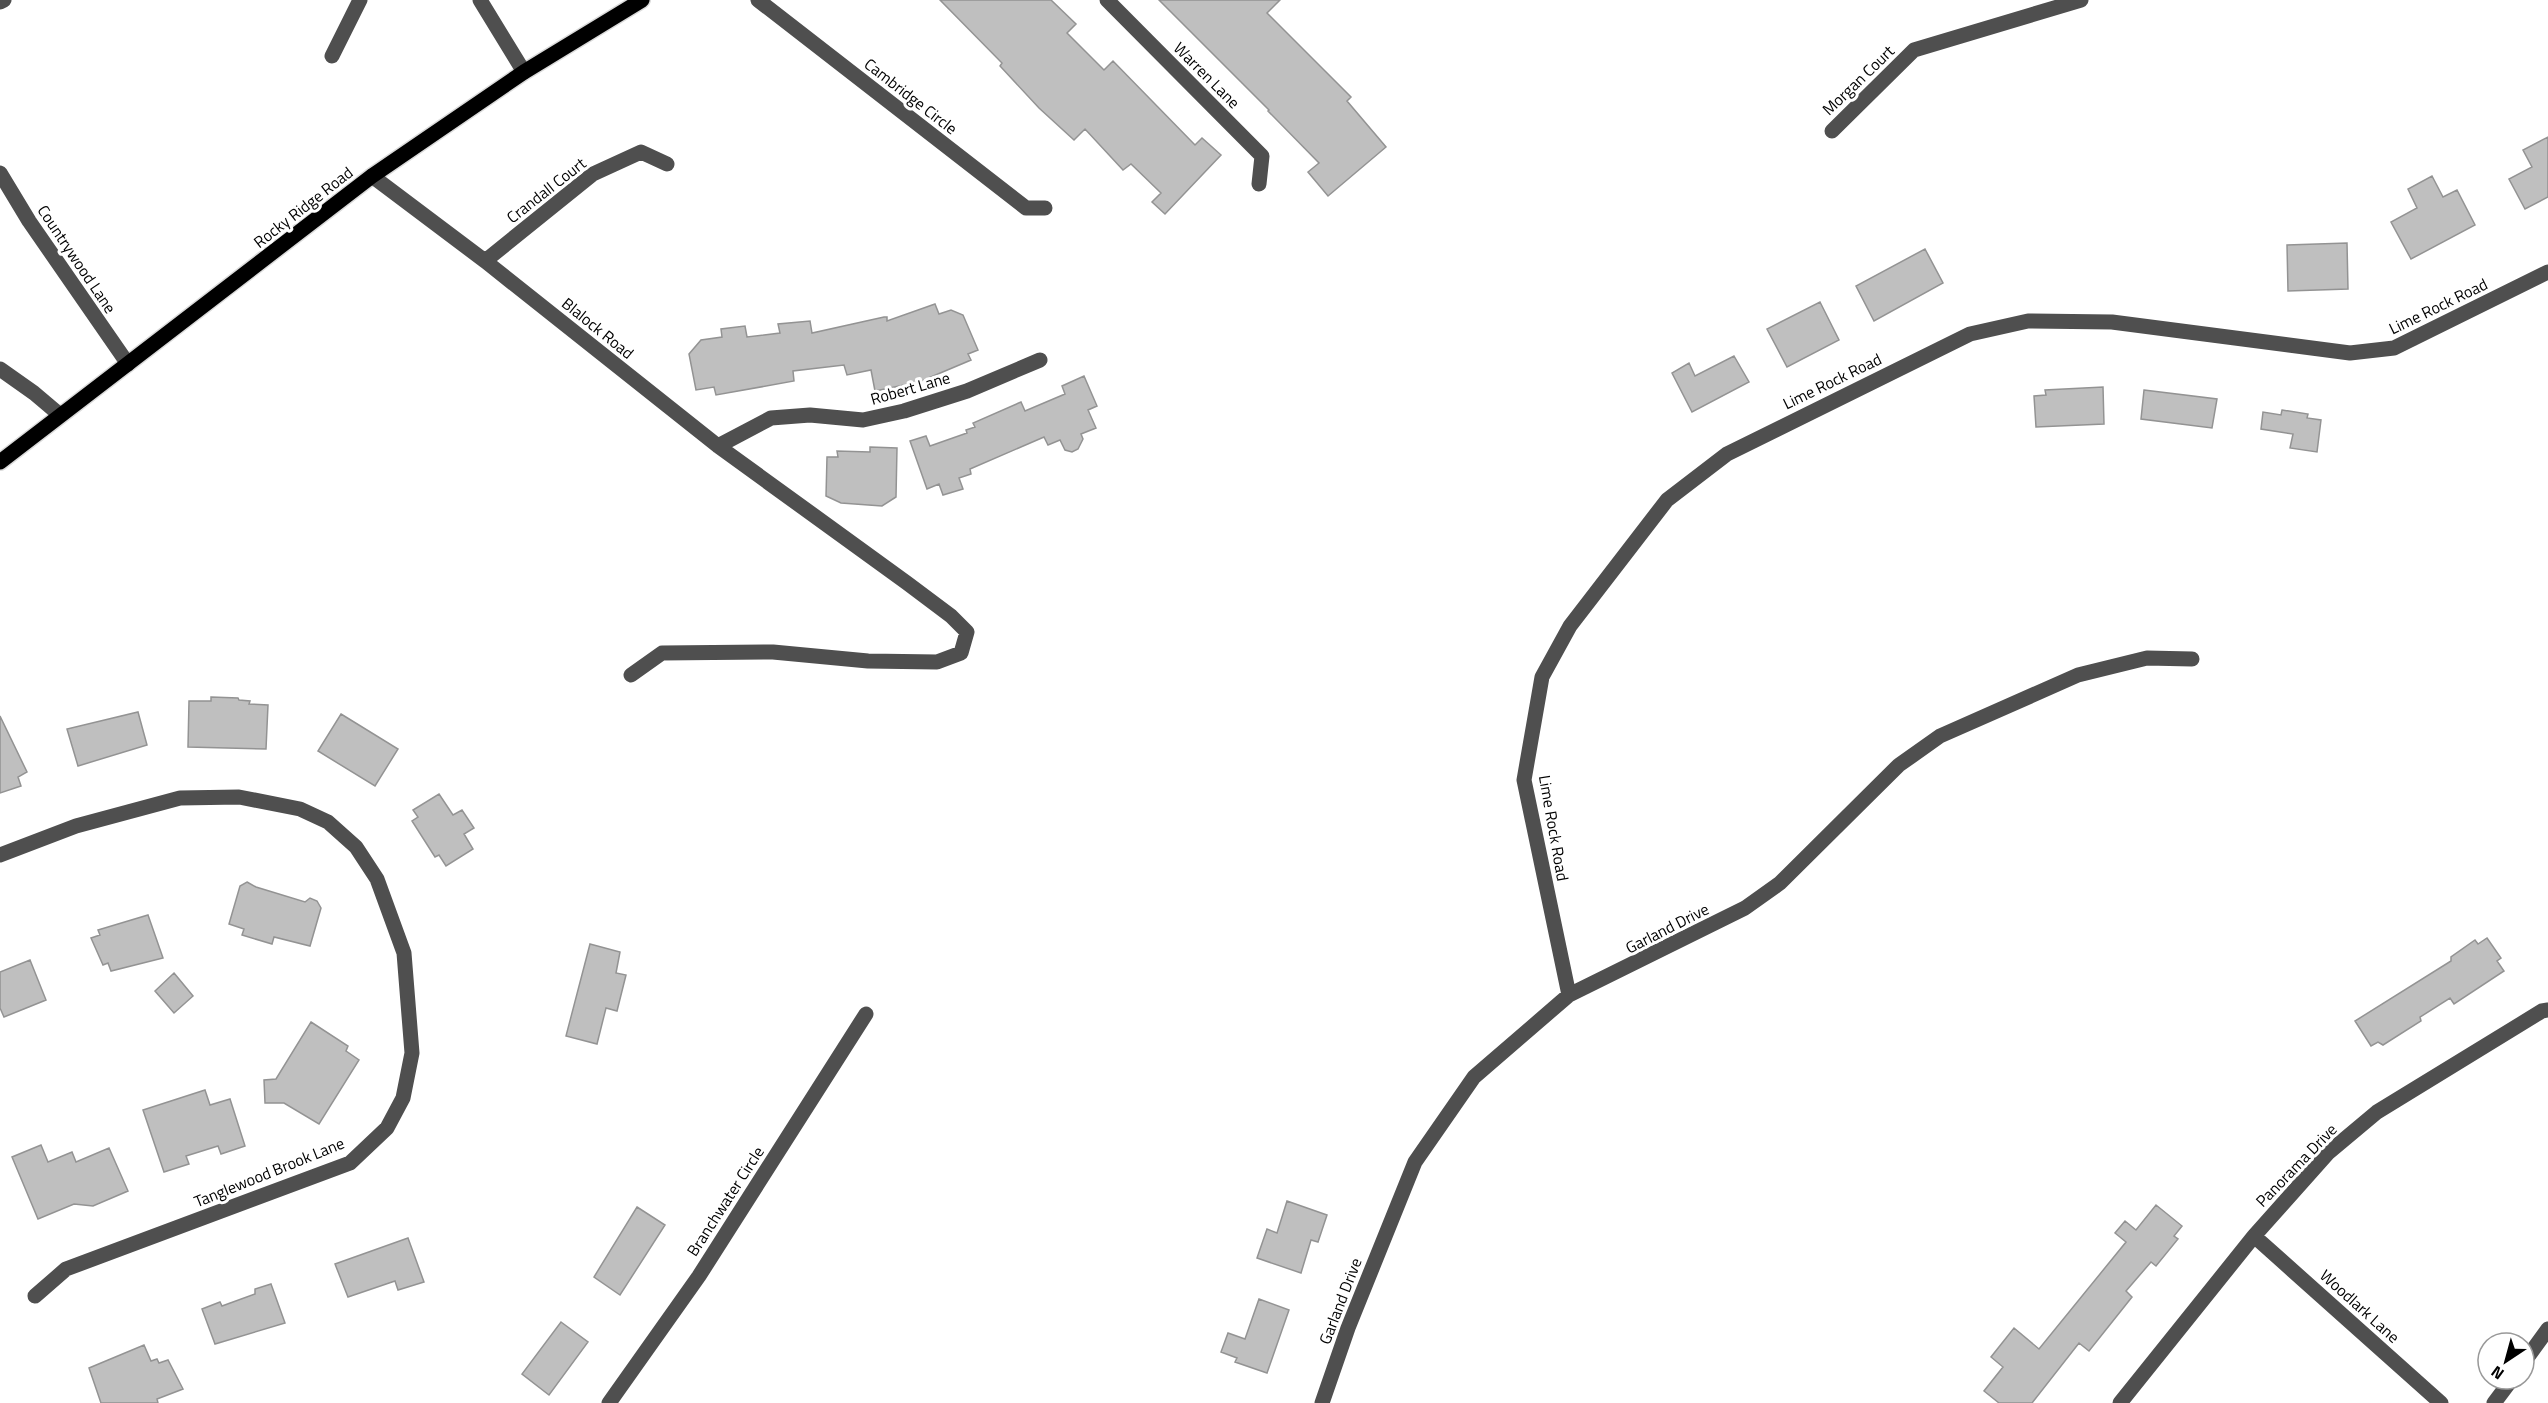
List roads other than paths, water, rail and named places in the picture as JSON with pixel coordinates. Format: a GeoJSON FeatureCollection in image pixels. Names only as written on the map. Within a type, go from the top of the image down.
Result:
{"type":"FeatureCollection","features":[{"type":"Feature","properties":{"kind":"main road","name":"Rocky Ridge Road"},"geometry":{"type":"LineString","coordinates":[[0,462],[372,176],[524,72],[642,0]]}},
{"type":"Feature","properties":{"kind":"street"},"geometry":{"type":"LineString","coordinates":[[332,56],[360,0]]}},
{"type":"Feature","properties":{"kind":"street"},"geometry":{"type":"LineString","coordinates":[[480,0],[487,8],[524,72]]}},
{"type":"Feature","properties":{"kind":"street","name":"Cambridge Circle"},"geometry":{"type":"LineString","coordinates":[[758,0],[1026,208],[1045,208]]}},
{"type":"Feature","properties":{"kind":"street","name":"Warren Lane"},"geometry":{"type":"LineString","coordinates":[[1107,0],[1262,156],[1259,184]]}},
{"type":"Feature","properties":{"kind":"street","name":"Morgan Court"},"geometry":{"type":"LineString","coordinates":[[1832,131],[1914,50],[2081,0]]}},
{"type":"Feature","properties":{"kind":"street","name":"Crandall Court"},"geometry":{"type":"LineString","coordinates":[[485,261],[593,174],[641,152],[667,164]]}},
{"type":"Feature","properties":{"kind":"street","name":"Countrywood Lane"},"geometry":{"type":"LineString","coordinates":[[0,173],[41,239],[128,364]]}},
{"type":"Feature","properties":{"kind":"street","name":"Blalock Road"},"geometry":{"type":"LineString","coordinates":[[372,176],[485,261],[718,446],[951,616],[967,632],[961,652],[936,662],[868,661],[773,652],[662,653],[631,675]]}},
{"type":"Feature","properties":{"kind":"street","name":"Lime Rock Road"},"geometry":{"type":"LineString","coordinates":[[1569,996],[1524,780],[1542,677],[1570,626],[1667,500],[1727,454],[1970,334],[2028,321],[2112,322],[2350,353],[2394,348],[2548,272]]}},
{"type":"Feature","properties":{"kind":"street","name":"Robert Lane"},"geometry":{"type":"LineString","coordinates":[[718,446],[771,418],[810,415],[863,420],[904,411],[967,391],[1040,360]]}},
{"type":"Feature","properties":{"kind":"street"},"geometry":{"type":"LineString","coordinates":[[0,369],[60,415]]}},
{"type":"Feature","properties":{"kind":"street","name":"Garland Drive"},"geometry":{"type":"LineString","coordinates":[[1322,1403],[1348,1328],[1415,1162],[1474,1077],[1569,996],[1745,908],[1780,883],[1899,765],[1940,736],[2078,675],[2147,658],[2192,659]]}},
{"type":"Feature","properties":{"kind":"street","name":"Tanglewood Brook Lane"},"geometry":{"type":"LineString","coordinates":[[0,855],[76,826],[180,798],[239,797],[300,809],[328,822],[356,848],[377,879],[404,953],[412,1053],[403,1098],[387,1128],[350,1163],[66,1269],[35,1296]]}},
{"type":"Feature","properties":{"kind":"street","name":"Panorama Drive"},"geometry":{"type":"LineString","coordinates":[[2120,1403],[2254,1236],[2328,1153],[2377,1112],[2542,1011],[2548,1010]]}},
{"type":"Feature","properties":{"kind":"street","name":"Branchwater Circle"},"geometry":{"type":"LineString","coordinates":[[609,1403],[699,1276],[866,1014]]}},
{"type":"Feature","properties":{"kind":"street","name":"Woodlark Lane"},"geometry":{"type":"LineString","coordinates":[[2254,1236],[2441,1403]]}},
{"type":"Feature","properties":{"kind":"street"},"geometry":{"type":"LineString","coordinates":[[2536,1346],[2548,1329]]}}]}
